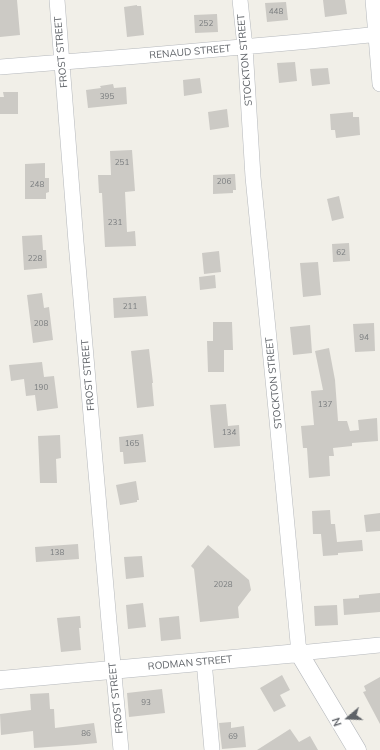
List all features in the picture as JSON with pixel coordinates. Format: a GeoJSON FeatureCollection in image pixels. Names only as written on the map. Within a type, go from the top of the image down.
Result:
{"type":"FeatureCollection","features":[{"type":"Feature","properties":{"kind":"street","name":"FROST STREET"},"geometry":{"type":"LineString","coordinates":[[57,0],[76,242],[121,750]]}},
{"type":"Feature","properties":{"kind":"street","name":"STOCKTON STREET"},"geometry":{"type":"LineString","coordinates":[[240,0],[245,47],[253,177],[278,428],[298,653],[357,750]]}},
{"type":"Feature","properties":{"kind":"street"},"geometry":{"type":"LineString","coordinates":[[373,0],[378,34],[380,84]]}},
{"type":"Feature","properties":{"kind":"street","name":"RENAUD STREET"},"geometry":{"type":"LineString","coordinates":[[0,67],[245,47],[378,34]]}},
{"type":"Feature","properties":{"kind":"street","name":"RODMAN STREET"},"geometry":{"type":"LineString","coordinates":[[0,680],[380,645]]}},
{"type":"Feature","properties":{"kind":"street"},"geometry":{"type":"LineString","coordinates":[[204,661],[212,750]]}},
{"type":"Feature","properties":{"kind":"building"},"geometry":{"type":"Polygon","coordinates":[[[0,0],[17,0],[20,35],[0,37],[0,0]]]}},
{"type":"Feature","properties":{"kind":"building"},"geometry":{"type":"Polygon","coordinates":[[[323,0],[345,0],[347,14],[325,17],[323,0]]]}},
{"type":"Feature","properties":{"kind":"building"},"geometry":{"type":"Polygon","coordinates":[[[286,2],[288,20],[267,22],[265,3],[286,2]]]}},
{"type":"Feature","properties":{"kind":"building"},"geometry":{"type":"Polygon","coordinates":[[[137,5],[141,6],[144,35],[127,37],[124,7],[137,5]]]}},
{"type":"Feature","properties":{"kind":"building"},"geometry":{"type":"Polygon","coordinates":[[[217,14],[218,32],[195,33],[194,15],[217,14]]]}},
{"type":"Feature","properties":{"kind":"building"},"geometry":{"type":"Polygon","coordinates":[[[295,62],[297,81],[279,83],[277,63],[295,62]]]}},
{"type":"Feature","properties":{"kind":"building"},"geometry":{"type":"Polygon","coordinates":[[[328,68],[330,84],[312,86],[310,69],[328,68]]]}},
{"type":"Feature","properties":{"kind":"building"},"geometry":{"type":"Polygon","coordinates":[[[200,78],[202,93],[184,96],[183,80],[200,78]]]}},
{"type":"Feature","properties":{"kind":"building"},"geometry":{"type":"Polygon","coordinates":[[[113,84],[114,88],[126,87],[127,104],[88,108],[86,90],[101,88],[100,86],[113,84]]]}},
{"type":"Feature","properties":{"kind":"building"},"geometry":{"type":"Polygon","coordinates":[[[3,92],[18,92],[18,114],[0,114],[0,97],[4,97],[3,92]]]}},
{"type":"Feature","properties":{"kind":"building"},"geometry":{"type":"Polygon","coordinates":[[[227,109],[229,127],[210,130],[208,112],[227,109]]]}},
{"type":"Feature","properties":{"kind":"building"},"geometry":{"type":"Polygon","coordinates":[[[353,112],[353,117],[359,117],[360,135],[336,138],[335,130],[331,130],[330,114],[353,112]]]}},
{"type":"Feature","properties":{"kind":"building"},"geometry":{"type":"Polygon","coordinates":[[[132,150],[135,191],[125,192],[127,232],[135,231],[136,246],[105,247],[102,193],[99,193],[98,175],[111,175],[110,151],[132,150]]]}},
{"type":"Feature","properties":{"kind":"building"},"geometry":{"type":"Polygon","coordinates":[[[45,163],[45,178],[49,178],[49,192],[46,193],[46,199],[25,199],[25,164],[45,163]]]}},
{"type":"Feature","properties":{"kind":"building"},"geometry":{"type":"Polygon","coordinates":[[[235,174],[236,190],[233,190],[233,193],[213,194],[213,175],[235,174]]]}},
{"type":"Feature","properties":{"kind":"building"},"geometry":{"type":"Polygon","coordinates":[[[339,196],[344,218],[332,221],[327,199],[339,196]]]}},
{"type":"Feature","properties":{"kind":"building"},"geometry":{"type":"Polygon","coordinates":[[[42,235],[43,250],[46,250],[47,268],[24,270],[22,236],[42,235]]]}},
{"type":"Feature","properties":{"kind":"building"},"geometry":{"type":"Polygon","coordinates":[[[349,243],[350,261],[333,262],[332,244],[349,243]]]}},
{"type":"Feature","properties":{"kind":"building"},"geometry":{"type":"Polygon","coordinates":[[[219,251],[221,272],[204,274],[202,253],[219,251]]]}},
{"type":"Feature","properties":{"kind":"building"},"geometry":{"type":"Polygon","coordinates":[[[318,262],[321,295],[303,297],[300,263],[318,262]]]}},
{"type":"Feature","properties":{"kind":"building"},"geometry":{"type":"Polygon","coordinates":[[[215,275],[216,288],[200,290],[199,277],[215,275]]]}},
{"type":"Feature","properties":{"kind":"building"},"geometry":{"type":"Polygon","coordinates":[[[42,293],[44,308],[49,307],[53,340],[33,343],[27,295],[42,293]]]}},
{"type":"Feature","properties":{"kind":"building"},"geometry":{"type":"Polygon","coordinates":[[[146,296],[148,316],[114,318],[113,298],[146,296]]]}},
{"type":"Feature","properties":{"kind":"building"},"geometry":{"type":"Polygon","coordinates":[[[213,322],[232,322],[233,350],[224,350],[224,372],[208,372],[207,341],[213,341],[213,322]]]}},
{"type":"Feature","properties":{"kind":"building"},"geometry":{"type":"Polygon","coordinates":[[[374,323],[375,351],[355,352],[353,324],[374,323]]]}},
{"type":"Feature","properties":{"kind":"building"},"geometry":{"type":"Polygon","coordinates":[[[310,325],[312,353],[293,355],[290,327],[310,325]]]}},
{"type":"Feature","properties":{"kind":"building"},"geometry":{"type":"Polygon","coordinates":[[[329,348],[335,380],[338,421],[347,421],[350,431],[359,430],[358,420],[377,418],[378,441],[352,443],[352,446],[333,448],[334,456],[329,456],[330,476],[309,478],[307,448],[303,448],[301,426],[314,425],[311,391],[323,390],[315,351],[329,348]]]}},
{"type":"Feature","properties":{"kind":"building"},"geometry":{"type":"Polygon","coordinates":[[[149,349],[154,406],[137,408],[131,351],[149,349]]]}},
{"type":"Feature","properties":{"kind":"building"},"geometry":{"type":"Polygon","coordinates":[[[42,362],[44,377],[54,376],[58,408],[37,411],[35,395],[26,396],[24,379],[11,381],[9,365],[42,362]]]}},
{"type":"Feature","properties":{"kind":"building"},"geometry":{"type":"Polygon","coordinates":[[[226,404],[228,426],[239,425],[240,446],[214,448],[210,405],[226,404]]]}},
{"type":"Feature","properties":{"kind":"building"},"geometry":{"type":"Polygon","coordinates":[[[143,434],[146,462],[124,464],[123,452],[120,452],[119,437],[143,434]]]}},
{"type":"Feature","properties":{"kind":"building"},"geometry":{"type":"Polygon","coordinates":[[[60,435],[61,458],[56,459],[57,483],[40,483],[38,436],[60,435]]]}},
{"type":"Feature","properties":{"kind":"building"},"geometry":{"type":"Polygon","coordinates":[[[136,481],[139,500],[137,500],[137,502],[120,505],[116,485],[136,481]]]}},
{"type":"Feature","properties":{"kind":"building"},"geometry":{"type":"Polygon","coordinates":[[[330,510],[331,524],[335,524],[337,542],[362,540],[363,551],[323,556],[321,534],[313,534],[312,511],[330,510]]]}},
{"type":"Feature","properties":{"kind":"building"},"geometry":{"type":"Polygon","coordinates":[[[380,513],[380,531],[366,532],[364,515],[380,513]]]}},
{"type":"Feature","properties":{"kind":"building"},"geometry":{"type":"Polygon","coordinates":[[[78,544],[79,559],[36,562],[35,547],[78,544]]]}},
{"type":"Feature","properties":{"kind":"building"},"geometry":{"type":"Polygon","coordinates":[[[208,545],[249,580],[251,590],[238,607],[239,618],[200,622],[194,569],[191,566],[208,545]]]}},
{"type":"Feature","properties":{"kind":"building"},"geometry":{"type":"Polygon","coordinates":[[[142,556],[144,577],[126,579],[124,557],[142,556]]]}},
{"type":"Feature","properties":{"kind":"building"},"geometry":{"type":"Polygon","coordinates":[[[380,593],[380,612],[344,615],[343,599],[359,598],[359,595],[380,593]]]}},
{"type":"Feature","properties":{"kind":"building"},"geometry":{"type":"Polygon","coordinates":[[[143,603],[146,627],[128,629],[126,605],[143,603]]]}},
{"type":"Feature","properties":{"kind":"building"},"geometry":{"type":"Polygon","coordinates":[[[337,605],[338,625],[315,626],[314,606],[337,605]]]}},
{"type":"Feature","properties":{"kind":"building"},"geometry":{"type":"Polygon","coordinates":[[[80,616],[81,628],[79,628],[81,650],[61,652],[57,618],[80,616]]]}},
{"type":"Feature","properties":{"kind":"building"},"geometry":{"type":"Polygon","coordinates":[[[179,616],[181,639],[161,641],[159,618],[179,616]]]}},
{"type":"Feature","properties":{"kind":"building"},"geometry":{"type":"Polygon","coordinates":[[[282,675],[290,690],[280,695],[286,706],[274,712],[260,688],[282,675]]]}},
{"type":"Feature","properties":{"kind":"building"},"geometry":{"type":"Polygon","coordinates":[[[380,677],[380,724],[363,692],[366,691],[364,686],[380,677]]]}},
{"type":"Feature","properties":{"kind":"building"},"geometry":{"type":"Polygon","coordinates":[[[162,689],[165,713],[129,717],[127,693],[162,689]]]}},
{"type":"Feature","properties":{"kind":"building"},"geometry":{"type":"Polygon","coordinates":[[[49,693],[50,709],[54,709],[55,728],[94,723],[97,743],[34,748],[33,731],[1,735],[0,714],[31,710],[30,694],[49,693]]]}},
{"type":"Feature","properties":{"kind":"building"},"geometry":{"type":"Polygon","coordinates":[[[231,722],[231,728],[244,726],[246,747],[222,749],[219,723],[231,722]]]}},
{"type":"Feature","properties":{"kind":"building"},"geometry":{"type":"Polygon","coordinates":[[[290,729],[299,742],[310,736],[318,750],[257,750],[290,729]]]}}]}
